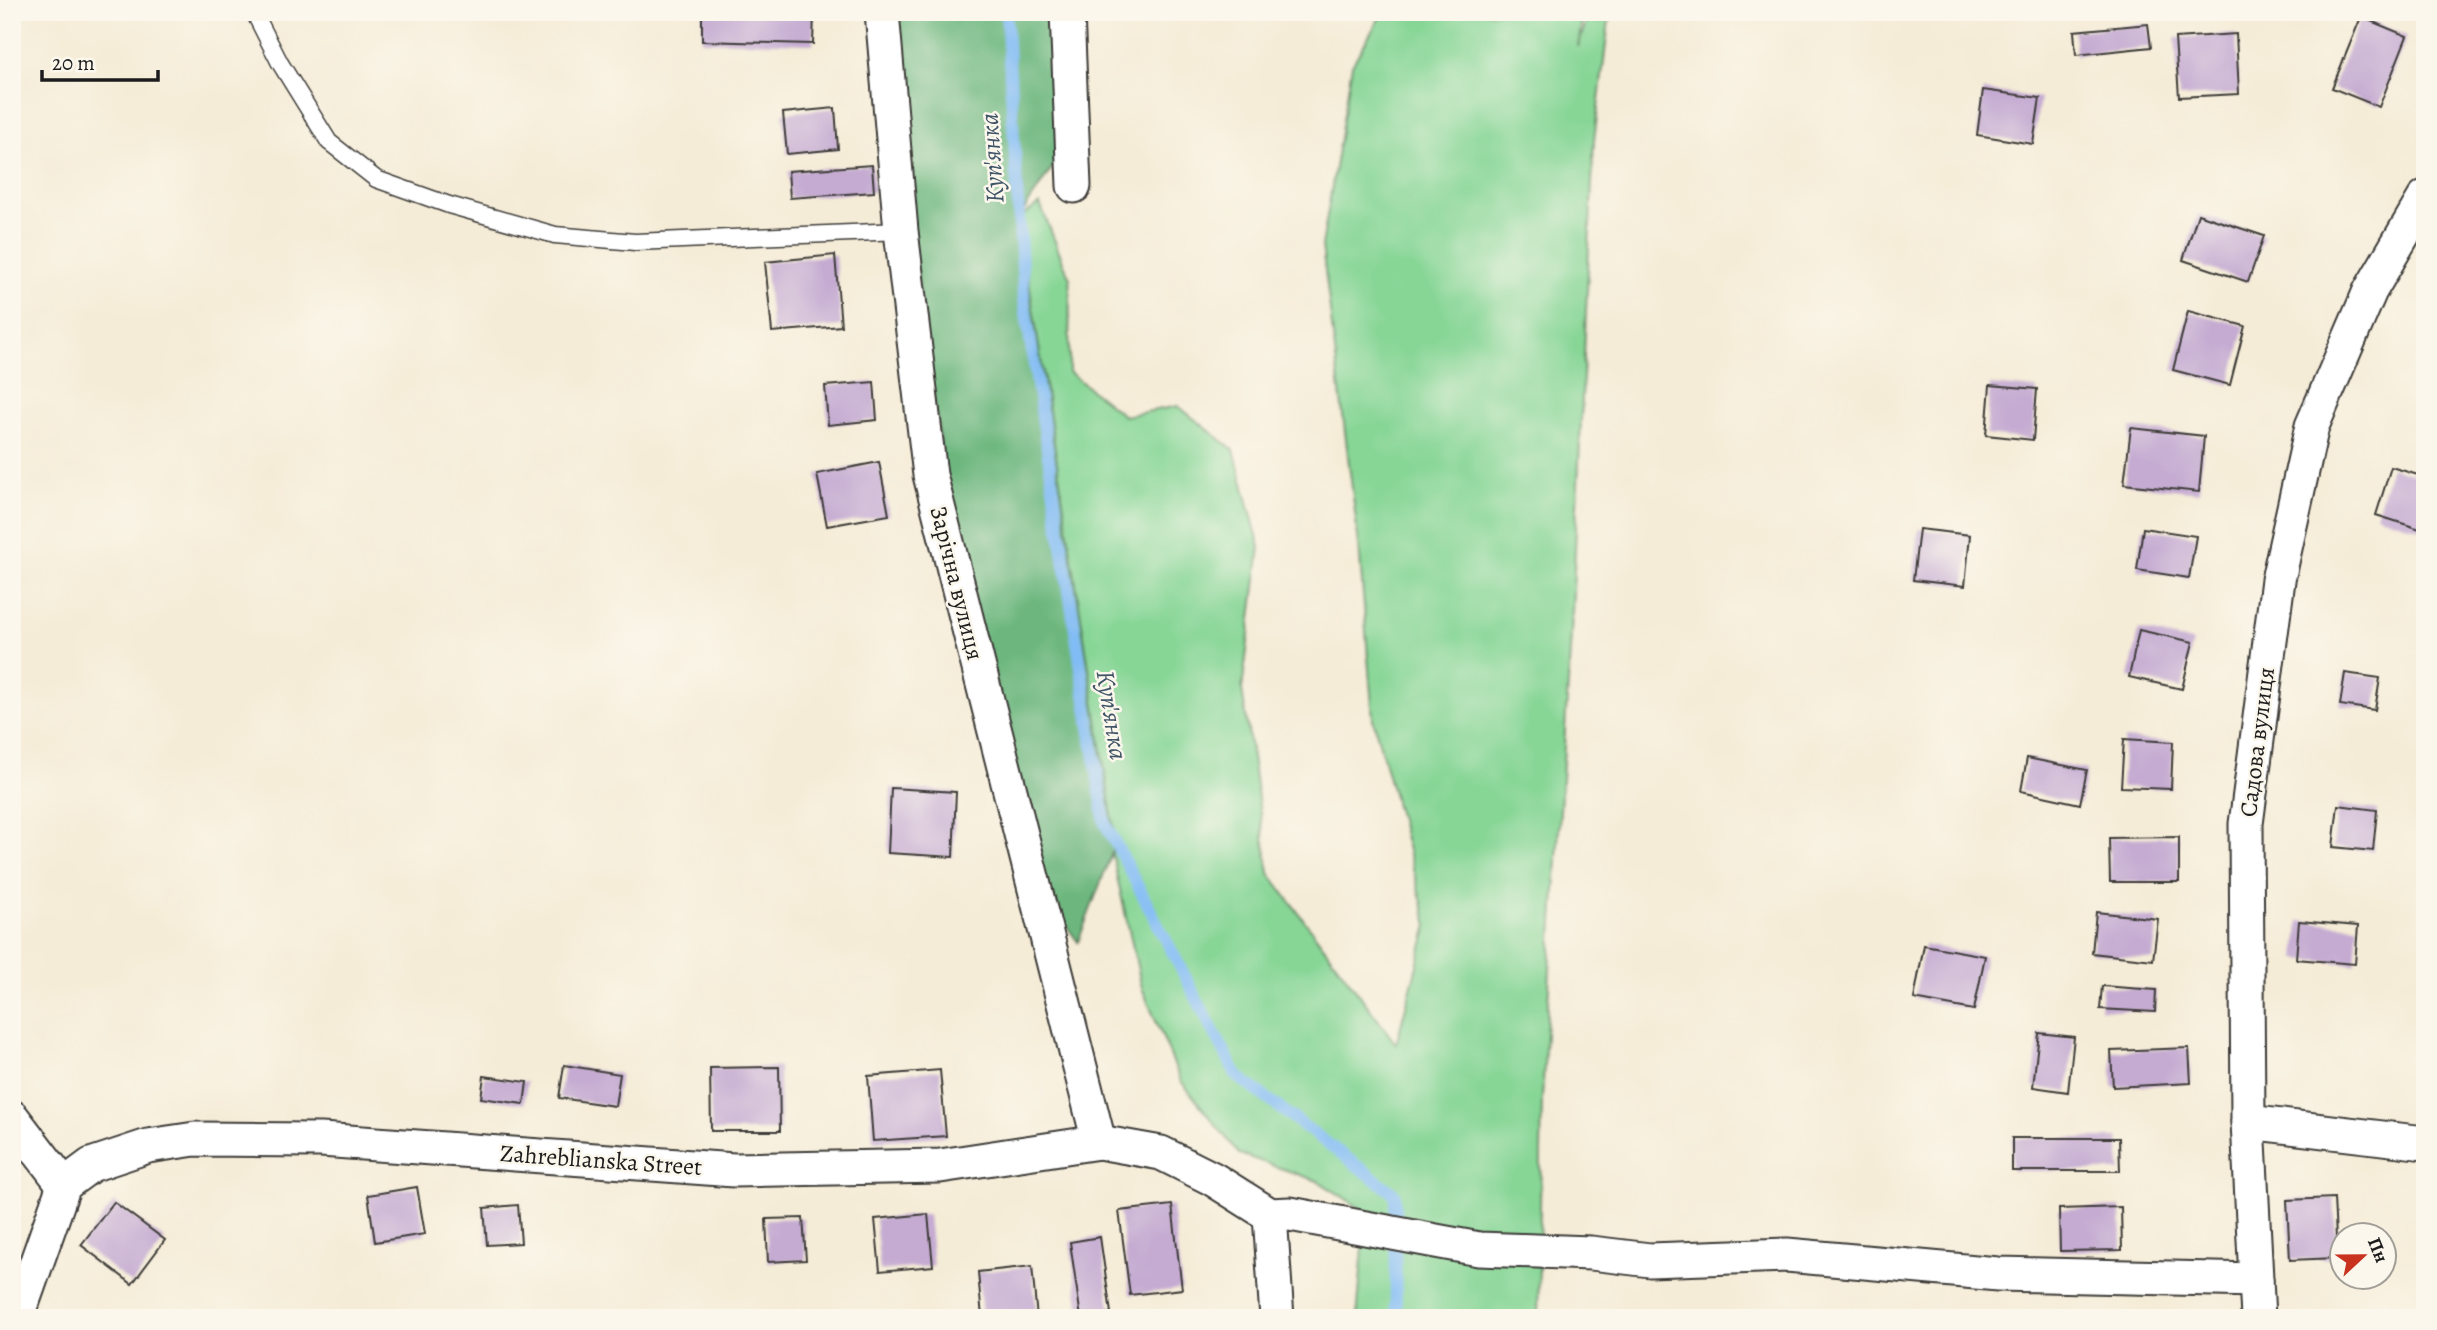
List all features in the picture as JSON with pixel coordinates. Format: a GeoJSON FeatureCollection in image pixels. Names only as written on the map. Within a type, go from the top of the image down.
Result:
{"type":"FeatureCollection","features":[{"type":"Feature","properties":{"kind":"street","name":"Зарічна вулиця"},"geometry":{"type":"LineString","coordinates":[[882,12],[901,231],[930,475],[1099,1142]]}},
{"type":"Feature","properties":{"kind":"street"},"geometry":{"type":"LineString","coordinates":[[1067,12],[1074,186]]}},
{"type":"Feature","properties":{"kind":"street","name":"Садова вулиця"},"geometry":{"type":"LineString","coordinates":[[2258,1318],[2248,1122],[2246,824],[2278,580],[2312,426],[2370,291],[2425,197]]}},
{"type":"Feature","properties":{"kind":"street"},"geometry":{"type":"LineString","coordinates":[[12,1118],[64,1185],[17,1318]]}},
{"type":"Feature","properties":{"kind":"street"},"geometry":{"type":"LineString","coordinates":[[2248,1122],[2425,1143]]}},
{"type":"Feature","properties":{"kind":"street","name":"Zahreblianska Street"},"geometry":{"type":"LineString","coordinates":[[64,1185],[91,1165],[148,1146],[195,1139],[321,1140],[734,1170],[940,1166],[1099,1142],[1161,1153],[1213,1179],[1270,1216]]}},
{"type":"Feature","properties":{"kind":"street"},"geometry":{"type":"LineString","coordinates":[[1277,1318],[1270,1216],[1290,1214],[1479,1249],[1591,1253],[1650,1260],[1787,1255],[1998,1274],[2256,1280]]}},
{"type":"Feature","properties":{"kind":"lane"},"geometry":{"type":"LineString","coordinates":[[254,12],[280,63],[329,142],[376,179],[449,205],[555,235],[635,242],[901,231]]}},
{"type":"Feature","properties":{"kind":"green space"},"geometry":{"type":"Polygon","coordinates":[[[882,12],[1060,12],[1072,138],[1019,218],[1116,842],[1078,942],[1032,878],[959,587],[882,12]]]}},
{"type":"Feature","properties":{"kind":"green space"},"geometry":{"type":"Polygon","coordinates":[[[1383,12],[1583,12],[1578,47],[1589,12],[1610,12],[1594,140],[1571,635],[1542,1098],[1538,1318],[1357,1318],[1366,1212],[1318,1181],[1239,1154],[1181,1081],[1142,988],[1105,823],[1019,218],[1040,204],[1070,279],[1069,372],[1124,416],[1178,406],[1234,450],[1260,547],[1242,690],[1269,873],[1396,1044],[1428,925],[1373,719],[1359,545],[1322,246],[1352,65],[1383,12]]]}},
{"type":"Feature","properties":{"kind":"building"},"geometry":{"type":"Polygon","coordinates":[[[702,12],[814,12],[813,44],[702,41],[702,12]]]}},
{"type":"Feature","properties":{"kind":"building"},"geometry":{"type":"Polygon","coordinates":[[[2361,17],[2407,36],[2379,107],[2332,88],[2361,17]]]}},
{"type":"Feature","properties":{"kind":"building"},"geometry":{"type":"Polygon","coordinates":[[[2148,24],[2151,47],[2076,55],[2074,31],[2148,24]]]}},
{"type":"Feature","properties":{"kind":"building"},"geometry":{"type":"Polygon","coordinates":[[[2236,34],[2239,94],[2179,97],[2175,38],[2236,34]]]}},
{"type":"Feature","properties":{"kind":"building"},"geometry":{"type":"Polygon","coordinates":[[[1983,90],[2040,98],[2033,144],[1977,135],[1983,90]]]}},
{"type":"Feature","properties":{"kind":"building"},"geometry":{"type":"Polygon","coordinates":[[[835,108],[838,149],[787,154],[783,113],[835,108]]]}},
{"type":"Feature","properties":{"kind":"building"},"geometry":{"type":"Polygon","coordinates":[[[872,165],[874,192],[790,198],[788,171],[872,165]]]}},
{"type":"Feature","properties":{"kind":"building"},"geometry":{"type":"Polygon","coordinates":[[[2198,214],[2264,236],[2248,282],[2183,260],[2198,214]]]}},
{"type":"Feature","properties":{"kind":"building"},"geometry":{"type":"Polygon","coordinates":[[[835,255],[841,326],[772,332],[765,262],[835,255]]]}},
{"type":"Feature","properties":{"kind":"building"},"geometry":{"type":"Polygon","coordinates":[[[2188,311],[2245,326],[2230,385],[2173,370],[2188,311]]]}},
{"type":"Feature","properties":{"kind":"building"},"geometry":{"type":"Polygon","coordinates":[[[874,382],[877,420],[828,425],[825,386],[874,382]]]}},
{"type":"Feature","properties":{"kind":"building"},"geometry":{"type":"Polygon","coordinates":[[[1990,385],[2037,389],[2033,440],[1986,435],[1990,385]]]}},
{"type":"Feature","properties":{"kind":"building"},"geometry":{"type":"Polygon","coordinates":[[[2131,428],[2204,436],[2199,492],[2124,484],[2131,428]]]}},
{"type":"Feature","properties":{"kind":"building"},"geometry":{"type":"Polygon","coordinates":[[[879,462],[889,515],[827,526],[817,474],[879,462]]]}},
{"type":"Feature","properties":{"kind":"building"},"geometry":{"type":"Polygon","coordinates":[[[2391,467],[2425,477],[2423,530],[2376,515],[2391,467]]]}},
{"type":"Feature","properties":{"kind":"building"},"geometry":{"type":"Polygon","coordinates":[[[2143,528],[2196,536],[2189,578],[2137,570],[2143,528]]]}},
{"type":"Feature","properties":{"kind":"building"},"geometry":{"type":"Polygon","coordinates":[[[1919,529],[1970,535],[1965,586],[1913,580],[1919,529]]]}},
{"type":"Feature","properties":{"kind":"building"},"geometry":{"type":"Polygon","coordinates":[[[2139,630],[2193,642],[2182,689],[2129,677],[2139,630]]]}},
{"type":"Feature","properties":{"kind":"building"},"geometry":{"type":"Polygon","coordinates":[[[2345,673],[2380,678],[2375,710],[2340,705],[2345,673]]]}},
{"type":"Feature","properties":{"kind":"building"},"geometry":{"type":"Polygon","coordinates":[[[2124,739],[2173,742],[2171,789],[2121,787],[2124,739]]]}},
{"type":"Feature","properties":{"kind":"building"},"geometry":{"type":"Polygon","coordinates":[[[2027,758],[2087,770],[2080,804],[2021,791],[2027,758]]]}},
{"type":"Feature","properties":{"kind":"building"},"geometry":{"type":"Polygon","coordinates":[[[891,788],[956,792],[953,857],[888,853],[891,788]]]}},
{"type":"Feature","properties":{"kind":"building"},"geometry":{"type":"Polygon","coordinates":[[[2338,805],[2377,810],[2373,851],[2333,847],[2338,805]]]}},
{"type":"Feature","properties":{"kind":"building"},"geometry":{"type":"Polygon","coordinates":[[[2179,837],[2179,882],[2110,882],[2109,838],[2179,837]]]}},
{"type":"Feature","properties":{"kind":"building"},"geometry":{"type":"Polygon","coordinates":[[[2096,912],[2158,919],[2153,960],[2092,953],[2096,912]]]}},
{"type":"Feature","properties":{"kind":"building"},"geometry":{"type":"Polygon","coordinates":[[[2299,921],[2358,926],[2355,964],[2296,959],[2299,921]]]}},
{"type":"Feature","properties":{"kind":"building"},"geometry":{"type":"Polygon","coordinates":[[[1924,945],[1985,956],[1974,1010],[1914,999],[1924,945]]]}},
{"type":"Feature","properties":{"kind":"building"},"geometry":{"type":"Polygon","coordinates":[[[2102,986],[2156,990],[2155,1012],[2100,1009],[2102,986]]]}},
{"type":"Feature","properties":{"kind":"building"},"geometry":{"type":"Polygon","coordinates":[[[2039,1033],[2074,1037],[2068,1092],[2033,1087],[2039,1033]]]}},
{"type":"Feature","properties":{"kind":"building"},"geometry":{"type":"Polygon","coordinates":[[[2189,1048],[2191,1083],[2113,1087],[2111,1051],[2189,1048]]]}},
{"type":"Feature","properties":{"kind":"building"},"geometry":{"type":"Polygon","coordinates":[[[564,1065],[620,1074],[615,1106],[559,1098],[564,1065]]]}},
{"type":"Feature","properties":{"kind":"building"},"geometry":{"type":"Polygon","coordinates":[[[779,1067],[780,1131],[711,1131],[710,1068],[779,1067]]]}},
{"type":"Feature","properties":{"kind":"building"},"geometry":{"type":"Polygon","coordinates":[[[940,1070],[946,1136],[873,1141],[868,1076],[940,1070]]]}},
{"type":"Feature","properties":{"kind":"building"},"geometry":{"type":"Polygon","coordinates":[[[484,1076],[527,1082],[524,1104],[481,1098],[484,1076]]]}},
{"type":"Feature","properties":{"kind":"building"},"geometry":{"type":"Polygon","coordinates":[[[2012,1138],[2119,1138],[2120,1171],[2012,1171],[2012,1138]]]}},
{"type":"Feature","properties":{"kind":"building"},"geometry":{"type":"Polygon","coordinates":[[[417,1187],[425,1234],[375,1242],[368,1195],[417,1187]]]}},
{"type":"Feature","properties":{"kind":"building"},"geometry":{"type":"Polygon","coordinates":[[[2334,1198],[2335,1222],[2328,1222],[2328,1258],[2290,1260],[2287,1200],[2334,1198]]]}},
{"type":"Feature","properties":{"kind":"building"},"geometry":{"type":"Polygon","coordinates":[[[114,1202],[165,1240],[132,1284],[81,1245],[114,1202]]]}},
{"type":"Feature","properties":{"kind":"building"},"geometry":{"type":"Polygon","coordinates":[[[518,1205],[521,1243],[487,1245],[484,1208],[518,1205]]]}},
{"type":"Feature","properties":{"kind":"building"},"geometry":{"type":"Polygon","coordinates":[[[1172,1205],[1182,1289],[1130,1295],[1119,1211],[1172,1205]]]}},
{"type":"Feature","properties":{"kind":"building"},"geometry":{"type":"Polygon","coordinates":[[[2121,1207],[2122,1250],[2060,1251],[2059,1209],[2121,1207]]]}},
{"type":"Feature","properties":{"kind":"building"},"geometry":{"type":"Polygon","coordinates":[[[928,1214],[933,1266],[880,1271],[875,1219],[928,1214]]]}},
{"type":"Feature","properties":{"kind":"building"},"geometry":{"type":"Polygon","coordinates":[[[803,1218],[806,1260],[768,1262],[766,1219],[803,1218]]]}},
{"type":"Feature","properties":{"kind":"building"},"geometry":{"type":"Polygon","coordinates":[[[1100,1237],[1111,1313],[1081,1318],[1070,1242],[1100,1237]]]}},
{"type":"Feature","properties":{"kind":"building"},"geometry":{"type":"Polygon","coordinates":[[[1032,1266],[1037,1318],[982,1318],[978,1272],[1032,1266]]]}},
{"type":"Feature","properties":{"kind":"waterway","name":"Куп'янка"},"geometry":{"type":"LineString","coordinates":[[1006,12],[1024,300],[1105,823],[1237,1076],[1395,1194],[1396,1318]]}}]}
